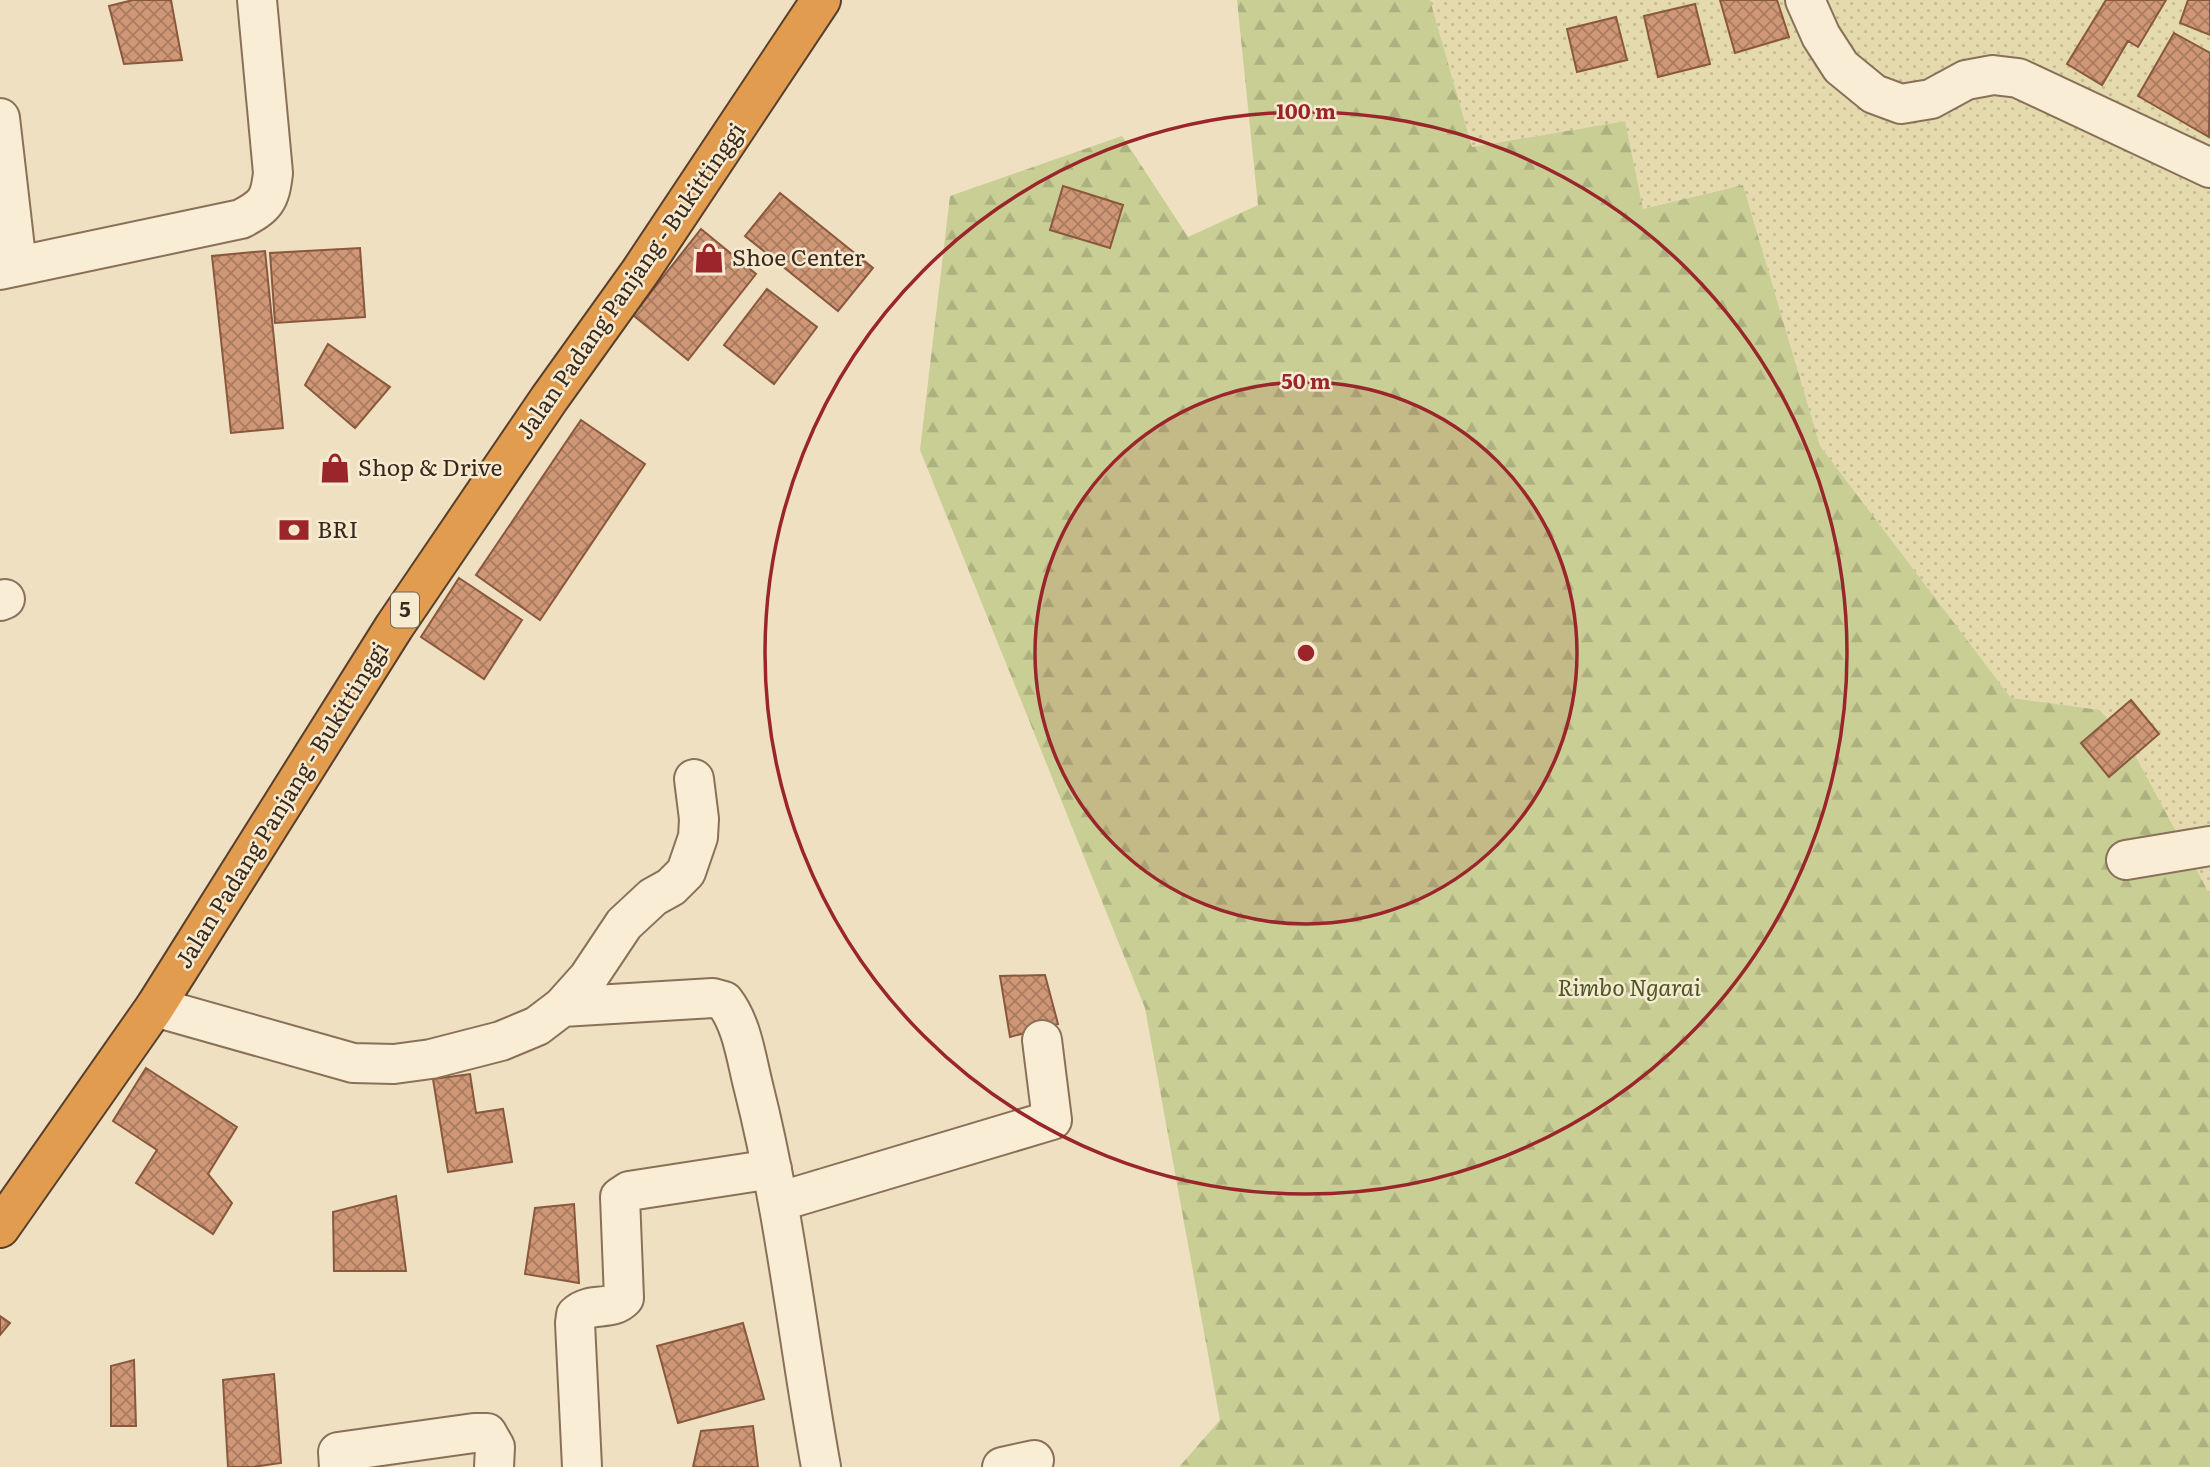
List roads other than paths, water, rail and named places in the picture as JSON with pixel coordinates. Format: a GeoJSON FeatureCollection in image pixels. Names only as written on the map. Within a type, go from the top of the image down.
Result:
{"type":"FeatureCollection","features":[{"type":"Feature","properties":{"kind":"highway","name":"Jalan Padang Panjang - Bukittinggi"},"geometry":{"type":"LineString","coordinates":[[0,1227],[155,1007],[394,626],[549,399],[640,272],[821,0]]}},
{"type":"Feature","properties":{"kind":"street"},"geometry":{"type":"LineString","coordinates":[[1805,0],[1821,36],[1841,67],[1874,93],[1901,104],[1931,99],[1966,80],[1993,75],[2018,78],[2210,168]]}},
{"type":"Feature","properties":{"kind":"street"},"geometry":{"type":"LineString","coordinates":[[0,118],[9,268],[240,219],[261,208],[271,193],[273,173],[265,7]]}},
{"type":"Feature","properties":{"kind":"street"},"geometry":{"type":"LineString","coordinates":[[155,1007],[353,1063],[394,1064],[444,1056],[501,1041],[537,1026],[562,1007],[588,978],[624,924],[653,897],[671,887],[687,872],[698,837],[699,819],[694,779]]}},
{"type":"Feature","properties":{"kind":"street"},"geometry":{"type":"LineString","coordinates":[[2126,860],[2210,846]]}},
{"type":"Feature","properties":{"kind":"street"},"geometry":{"type":"LineString","coordinates":[[562,1007],[713,998],[724,1000],[734,1016],[761,1116],[775,1186],[821,1467]]}},
{"type":"Feature","properties":{"kind":"street"},"geometry":{"type":"LineString","coordinates":[[582,1467],[575,1322],[576,1315],[588,1306],[615,1305],[624,1298],[620,1196],[629,1191],[775,1186],[1047,1122],[1042,1040]]}},
{"type":"Feature","properties":{"kind":"street"},"geometry":{"type":"LineString","coordinates":[[339,1467],[338,1452],[474,1433],[487,1433],[492,1438],[495,1447],[494,1467]]}},
{"type":"Feature","properties":{"kind":"place","name":"Shoe Center"},"geometry":{"type":"Point","coordinates":[709,258]}},
{"type":"Feature","properties":{"kind":"place","name":"Shop & Drive"},"geometry":{"type":"Point","coordinates":[335,468]}},
{"type":"Feature","properties":{"kind":"place","name":"BRI"},"geometry":{"type":"Point","coordinates":[294,530]}},
{"type":"Feature","properties":{"kind":"park label","name":"Rimbo Ngarai"},"geometry":{"type":"Point","coordinates":[1629,988]}}]}
